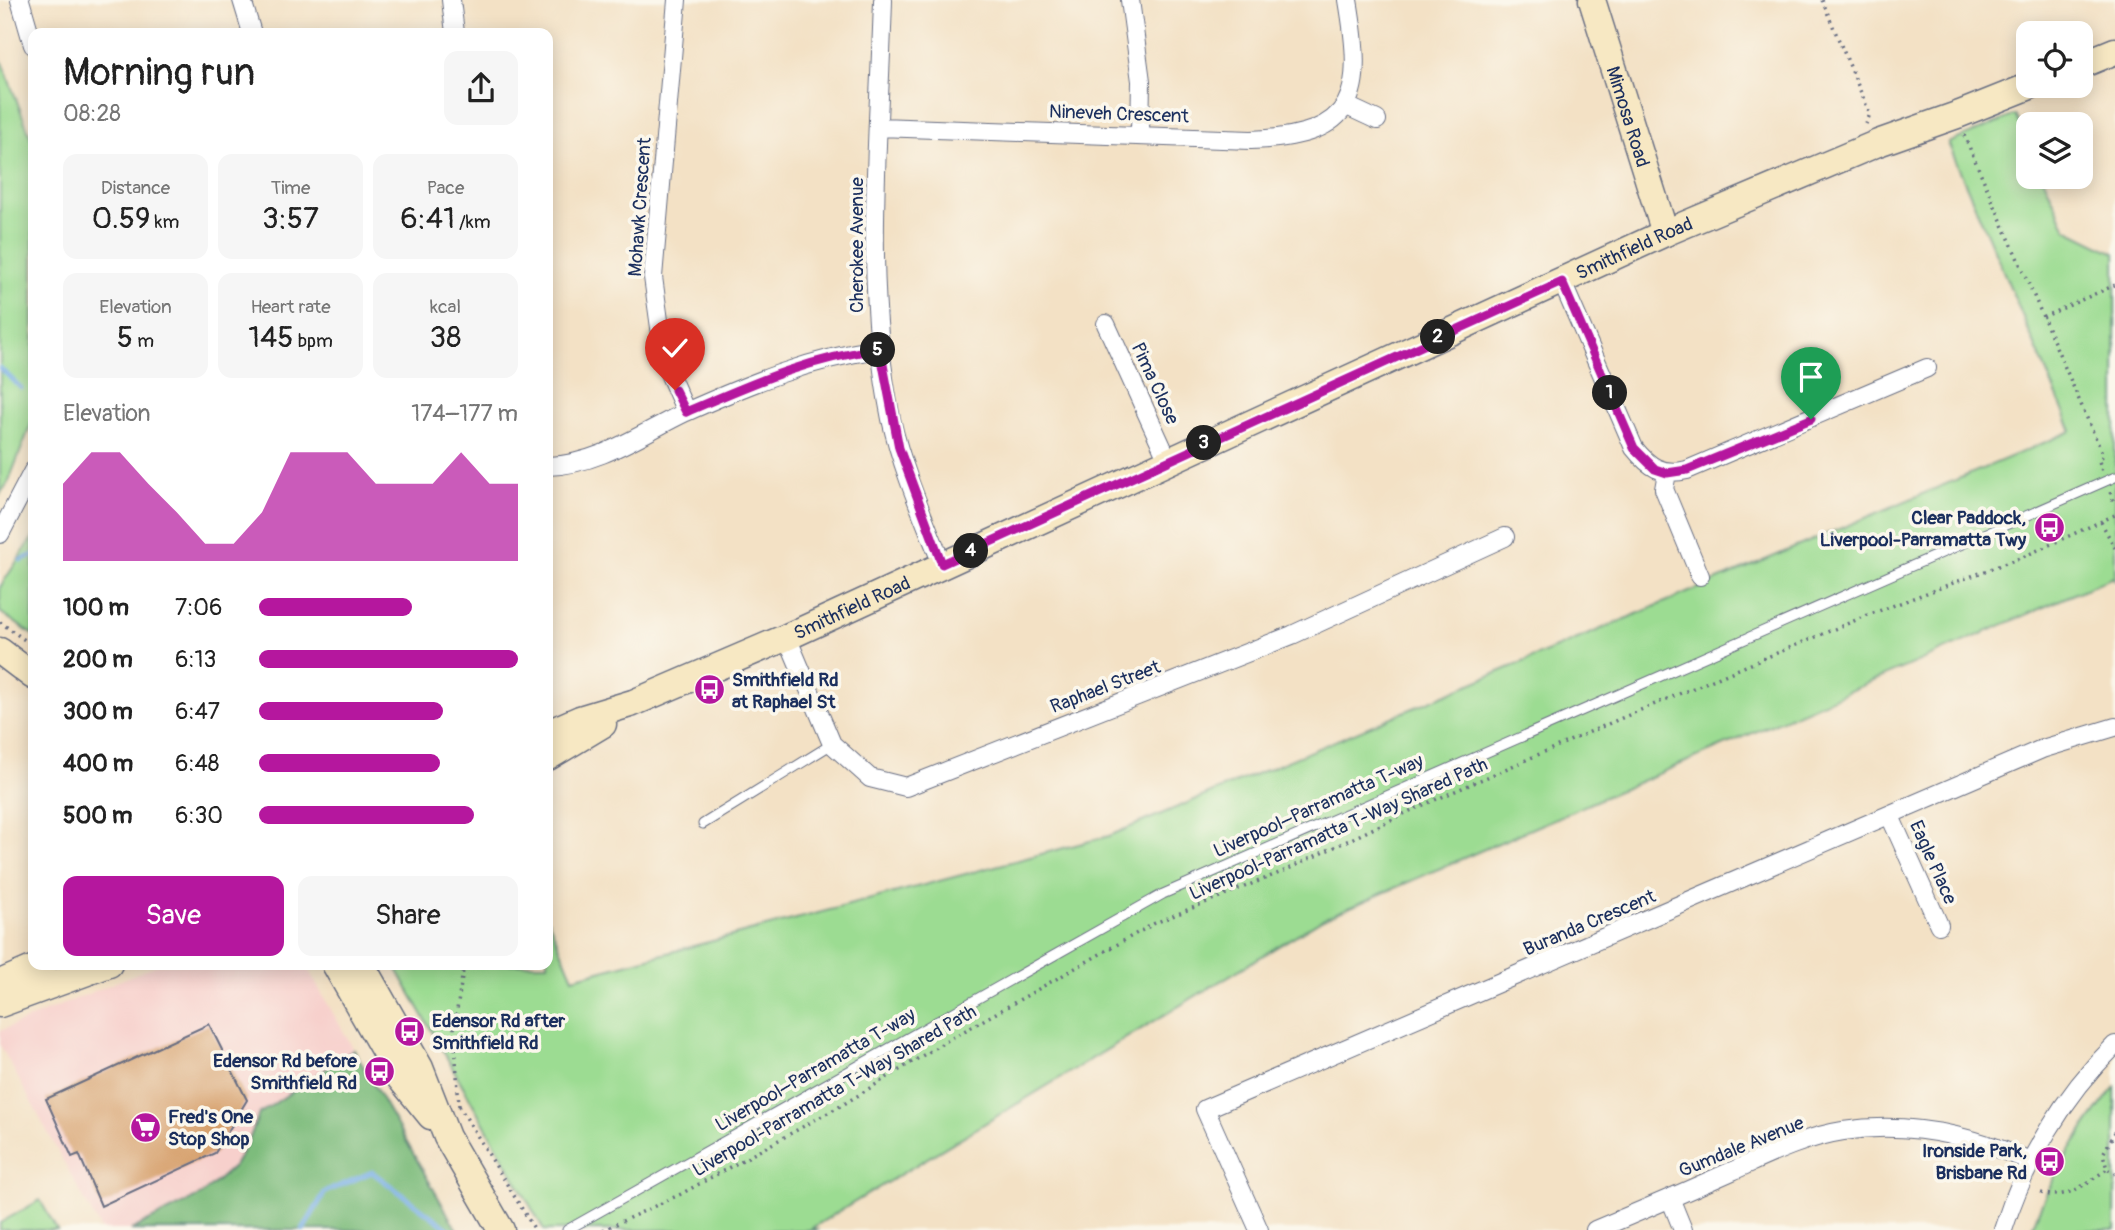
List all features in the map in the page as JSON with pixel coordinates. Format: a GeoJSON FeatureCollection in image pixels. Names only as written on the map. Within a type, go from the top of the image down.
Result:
{"type":"FeatureCollection","features":[{"type":"Feature","properties":{"kind":"main road","name":"Mimosa Road"},"geometry":{"type":"LineString","coordinates":[[1592,0],[1664,233]]}},
{"type":"Feature","properties":{"kind":"main road"},"geometry":{"type":"LineString","coordinates":[[2093,60],[2115,51]]}},
{"type":"Feature","properties":{"kind":"main road","name":"Smithfield Road"},"geometry":{"type":"LineString","coordinates":[[553,731],[580,719],[633,703],[787,637],[1664,233],[1878,143],[2016,92]]}},
{"type":"Feature","properties":{"kind":"main road"},"geometry":{"type":"LineString","coordinates":[[0,651],[28,672]]}},
{"type":"Feature","properties":{"kind":"main road","name":"Smithfield Road"},"geometry":{"type":"LineString","coordinates":[[553,754],[633,703]]}},
{"type":"Feature","properties":{"kind":"main road"},"geometry":{"type":"LineString","coordinates":[[0,983],[30,970]]}},
{"type":"Feature","properties":{"kind":"main road"},"geometry":{"type":"LineString","coordinates":[[0,1004],[93,970]]}},
{"type":"Feature","properties":{"kind":"main road"},"geometry":{"type":"LineString","coordinates":[[338,970],[400,1078],[447,1137],[501,1230]]}},
{"type":"Feature","properties":{"kind":"main road"},"geometry":{"type":"LineString","coordinates":[[364,970],[420,1068],[447,1137]]}},
{"type":"Feature","properties":{"kind":"street"},"geometry":{"type":"LineString","coordinates":[[20,0],[28,28]]}},
{"type":"Feature","properties":{"kind":"street"},"geometry":{"type":"LineString","coordinates":[[242,0],[250,28]]}},
{"type":"Feature","properties":{"kind":"street"},"geometry":{"type":"LineString","coordinates":[[452,0],[455,28]]}},
{"type":"Feature","properties":{"kind":"street","name":"Mohawk Crescent"},"geometry":{"type":"LineString","coordinates":[[677,0],[653,277],[665,364],[686,412]]}},
{"type":"Feature","properties":{"kind":"street","name":"Cherokee Avenue"},"geometry":{"type":"LineString","coordinates":[[883,0],[874,251],[880,349],[892,420],[904,468],[942,564]]}},
{"type":"Feature","properties":{"kind":"street"},"geometry":{"type":"LineString","coordinates":[[1130,0],[1141,81],[1140,134]]}},
{"type":"Feature","properties":{"kind":"street"},"geometry":{"type":"LineString","coordinates":[[1348,0],[1356,59],[1355,82],[1347,106],[1377,120]]}},
{"type":"Feature","properties":{"kind":"street","name":"Nineveh Crescent"},"geometry":{"type":"LineString","coordinates":[[879,127],[1282,139],[1308,133],[1325,124],[1347,106]]}},
{"type":"Feature","properties":{"kind":"street"},"geometry":{"type":"LineString","coordinates":[[1562,282],[1634,448],[1646,463],[1667,473],[1687,470],[1927,368]]}},
{"type":"Feature","properties":{"kind":"street","name":"Pima Close"},"geometry":{"type":"LineString","coordinates":[[1106,324],[1168,460]]}},
{"type":"Feature","properties":{"kind":"street"},"geometry":{"type":"LineString","coordinates":[[553,466],[572,465],[596,457],[686,412],[783,371],[835,355],[880,349]]}},
{"type":"Feature","properties":{"kind":"street"},"geometry":{"type":"LineString","coordinates":[[1667,473],[1664,489],[1700,576]]}},
{"type":"Feature","properties":{"kind":"street"},"geometry":{"type":"LineString","coordinates":[[0,534],[28,481]]}},
{"type":"Feature","properties":{"kind":"street","name":"Raphael Street"},"geometry":{"type":"LineString","coordinates":[[787,637],[832,744],[870,778],[906,787],[1292,635],[1504,537]]}},
{"type":"Feature","properties":{"kind":"street","name":"Buranda Crescent"},"geometry":{"type":"LineString","coordinates":[[1259,1230],[1205,1109],[2042,749],[2115,727]]}},
{"type":"Feature","properties":{"kind":"street","name":"Eagle Place"},"geometry":{"type":"LineString","coordinates":[[1890,816],[1939,925]]}},
{"type":"Feature","properties":{"kind":"street"},"geometry":{"type":"LineString","coordinates":[[2003,1230],[2031,1161],[2064,1105],[2115,1045]]}},
{"type":"Feature","properties":{"kind":"street","name":"Gumdale Avenue"},"geometry":{"type":"LineString","coordinates":[[1595,1230],[1798,1142],[1841,1131],[1884,1127],[1930,1129],[1996,1147],[2031,1161]]}},
{"type":"Feature","properties":{"kind":"street"},"geometry":{"type":"LineString","coordinates":[[1670,1198],[1683,1230]]}},
{"type":"Feature","properties":{"kind":"lane","name":"Liverpool–Parramatta T-way"},"geometry":{"type":"LineString","coordinates":[[567,1230],[1085,935],[1182,885],[2115,477]]}},
{"type":"Feature","properties":{"kind":"lane"},"geometry":{"type":"LineString","coordinates":[[703,824],[832,744]]}},
{"type":"Feature","properties":{"kind":"path"},"geometry":{"type":"LineString","coordinates":[[1822,0],[1870,114],[1865,127]]}},
{"type":"Feature","properties":{"kind":"path"},"geometry":{"type":"LineString","coordinates":[[1963,133],[2103,456],[2099,461]]}},
{"type":"Feature","properties":{"kind":"path"},"geometry":{"type":"LineString","coordinates":[[2043,317],[2115,285]]}},
{"type":"Feature","properties":{"kind":"path","name":"Liverpool-Parramatta T-Way Shared Path"},"geometry":{"type":"LineString","coordinates":[[603,1230],[681,1194],[844,1104],[943,1043],[1156,923],[1284,871],[1412,810],[1637,712],[1868,615],[2025,556],[2115,515]]}},
{"type":"Feature","properties":{"kind":"path"},"geometry":{"type":"LineString","coordinates":[[2101,522],[2115,548]]}},
{"type":"Feature","properties":{"kind":"path"},"geometry":{"type":"LineString","coordinates":[[0,622],[28,642]]}},
{"type":"Feature","properties":{"kind":"path"},"geometry":{"type":"LineString","coordinates":[[459,1106],[454,1028],[463,970]]}},
{"type":"Feature","properties":{"kind":"path"},"geometry":{"type":"LineString","coordinates":[[2115,1132],[2103,1154],[2107,1169],[2115,1174]]}},
{"type":"Feature","properties":{"kind":"path"},"geometry":{"type":"LineString","coordinates":[[2041,1193],[2060,1196],[2078,1189],[2107,1169]]}},
{"type":"Feature","properties":{"kind":"path"},"geometry":{"type":"LineString","coordinates":[[527,1215],[535,1230]]}},
{"type":"Feature","properties":{"kind":"shaded area"},"geometry":{"type":"Polygon","coordinates":[[[145,970],[308,970],[354,1050],[259,1114],[249,1140],[234,1166],[201,1195],[131,1230],[101,1230],[0,1045],[0,1031],[145,970]]]}},
{"type":"Feature","properties":{"kind":"green space"},"geometry":{"type":"Polygon","coordinates":[[[0,57],[28,130],[28,432],[8,483],[0,494],[0,57]]]}},
{"type":"Feature","properties":{"kind":"green space"},"geometry":{"type":"Polygon","coordinates":[[[2015,115],[2016,189],[2048,189],[2066,229],[2115,253],[2115,580],[2113,577],[1323,919],[812,1228],[819,1230],[544,1230],[397,970],[553,970],[553,932],[573,978],[1109,836],[2072,431],[1948,143],[2015,115]]]}},
{"type":"Feature","properties":{"kind":"green space"},"geometry":{"type":"Polygon","coordinates":[[[28,545],[28,632],[0,612],[0,587],[28,545]]]}},
{"type":"Feature","properties":{"kind":"green space"},"geometry":{"type":"Polygon","coordinates":[[[354,1050],[457,1230],[131,1230],[201,1195],[234,1166],[249,1140],[259,1114],[354,1050]]]}},
{"type":"Feature","properties":{"kind":"green space"},"geometry":{"type":"Polygon","coordinates":[[[2115,1087],[2115,1230],[2031,1230],[2067,1155],[2115,1087]]]}},
{"type":"Feature","properties":{"kind":"green space"},"geometry":{"type":"Polygon","coordinates":[[[40,1200],[57,1230],[0,1230],[0,1223],[40,1200]]]}},
{"type":"Feature","properties":{"kind":"building","name":"Fred's One Stop Shop"},"geometry":{"type":"Polygon","coordinates":[[[209,1024],[247,1100],[215,1153],[101,1206],[79,1154],[72,1157],[46,1099],[209,1024]]]}},
{"type":"Feature","properties":{"kind":"waterway"},"geometry":{"type":"LineString","coordinates":[[0,368],[21,388]]}},
{"type":"Feature","properties":{"kind":"waterway"},"geometry":{"type":"LineString","coordinates":[[21,560],[28,557]]}},
{"type":"Feature","properties":{"kind":"waterway"},"geometry":{"type":"LineString","coordinates":[[303,1230],[325,1192],[372,1172],[450,1230]]}},
{"type":"Feature","properties":{"kind":"place","name":"Clear Paddock, Liverpool-Parramatta Twy"},"geometry":{"type":"Point","coordinates":[2049,528]}},
{"type":"Feature","properties":{"kind":"place","name":"Smithfield Rd at Raphael St"},"geometry":{"type":"Point","coordinates":[709,690]}},
{"type":"Feature","properties":{"kind":"place","name":"Edensor Rd after Smithfield Rd"},"geometry":{"type":"Point","coordinates":[409,1031]}},
{"type":"Feature","properties":{"kind":"place","name":"Edensor Rd before Smithfield Rd"},"geometry":{"type":"Point","coordinates":[380,1071]}},
{"type":"Feature","properties":{"kind":"place","name":"Fred's One Stop Shop"},"geometry":{"type":"Point","coordinates":[145,1127]}},
{"type":"Feature","properties":{"kind":"place","name":"Ironside Park, Brisbane Rd"},"geometry":{"type":"Point","coordinates":[2050,1161]}},
{"type":"Feature","properties":{"kind":"route"},"geometry":{"type":"LineString","coordinates":[[675,390],[686,412],[783,371],[835,355],[880,349],[892,420],[907,477],[942,564],[1562,282],[1634,448],[1646,463],[1655,469],[1667,473],[1687,470],[1811,419]]}}]}
